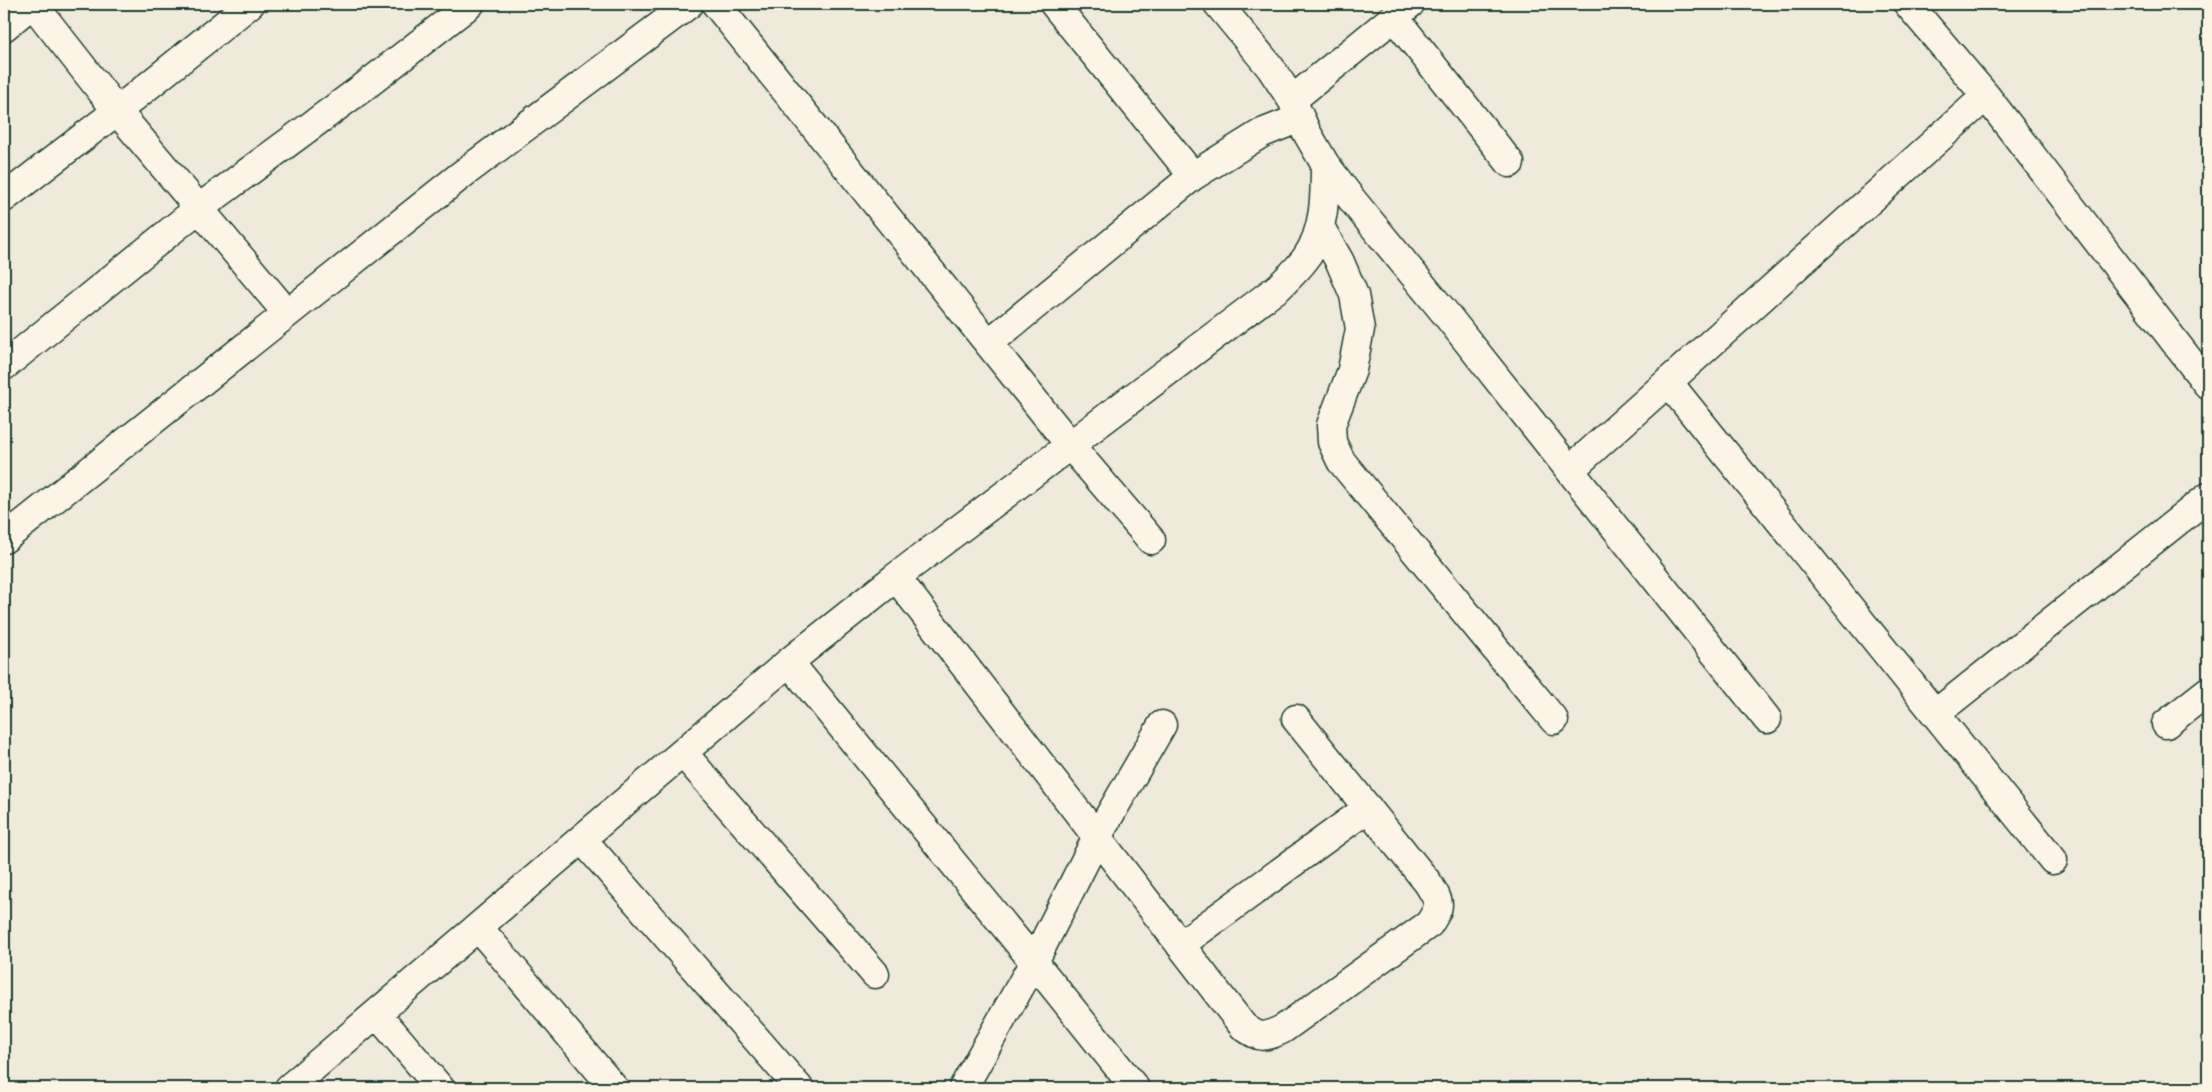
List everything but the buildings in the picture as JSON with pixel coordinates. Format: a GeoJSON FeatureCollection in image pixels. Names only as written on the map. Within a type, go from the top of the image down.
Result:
{"type":"FeatureCollection","features":[{"type":"Feature","properties":{"kind":"street"},"geometry":{"type":"LineString","coordinates":[[4,27],[33,4],[117,111],[288,313]]}},
{"type":"Feature","properties":{"kind":"street"},"geometry":{"type":"LineString","coordinates":[[4,198],[117,111],[250,4]]}},
{"type":"Feature","properties":{"kind":"street"},"geometry":{"type":"LineString","coordinates":[[4,366],[198,209],[365,86],[470,4]]}},
{"type":"Feature","properties":{"kind":"street"},"geometry":{"type":"LineString","coordinates":[[4,539],[460,176],[689,4]]}},
{"type":"Feature","properties":{"kind":"street"},"geometry":{"type":"LineString","coordinates":[[716,4],[1070,445],[1151,540]]}},
{"type":"Feature","properties":{"kind":"street"},"geometry":{"type":"LineString","coordinates":[[1054,4],[1193,176]]}},
{"type":"Feature","properties":{"kind":"street"},"geometry":{"type":"LineString","coordinates":[[1218,4],[1270,67],[1296,109],[1325,164],[1767,719]]}},
{"type":"Feature","properties":{"kind":"street"},"geometry":{"type":"LineString","coordinates":[[1908,4],[1986,96],[2208,385]]}},
{"type":"Feature","properties":{"kind":"street"},"geometry":{"type":"LineString","coordinates":[[989,343],[1193,176],[1262,133],[1296,109],[1402,10],[1510,163]]}},
{"type":"Feature","properties":{"kind":"street"},"geometry":{"type":"LineString","coordinates":[[1570,470],[1986,96]]}},
{"type":"Feature","properties":{"kind":"street"},"geometry":{"type":"LineString","coordinates":[[289,1088],[789,662],[896,577],[1279,287],[1306,258],[1320,227],[1324,204],[1325,164]]}},
{"type":"Feature","properties":{"kind":"street"},"geometry":{"type":"LineString","coordinates":[[1320,227],[1340,262],[1354,295],[1360,329],[1352,370],[1331,425],[1332,442],[1340,461],[1554,720]]}},
{"type":"Feature","properties":{"kind":"street"},"geometry":{"type":"LineString","coordinates":[[1668,382],[2053,860]]}},
{"type":"Feature","properties":{"kind":"street"},"geometry":{"type":"LineString","coordinates":[[1935,714],[2208,497]]}},
{"type":"Feature","properties":{"kind":"street"},"geometry":{"type":"LineString","coordinates":[[896,577],[1243,1026],[1254,1035],[1265,1037],[1283,1029],[1429,924],[1438,910],[1438,898],[1428,883],[1296,719]]}},
{"type":"Feature","properties":{"kind":"street"},"geometry":{"type":"LineString","coordinates":[[789,662],[1135,1088]]}},
{"type":"Feature","properties":{"kind":"street"},"geometry":{"type":"LineString","coordinates":[[2166,724],[2208,691]]}},
{"type":"Feature","properties":{"kind":"street"},"geometry":{"type":"LineString","coordinates":[[963,1088],[1034,962],[1097,837],[1162,725]]}},
{"type":"Feature","properties":{"kind":"street"},"geometry":{"type":"LineString","coordinates":[[683,753],[875,974]]}},
{"type":"Feature","properties":{"kind":"street"},"geometry":{"type":"LineString","coordinates":[[1180,945],[1368,808]]}},
{"type":"Feature","properties":{"kind":"street"},"geometry":{"type":"LineString","coordinates":[[582,839],[799,1088]]}},
{"type":"Feature","properties":{"kind":"street"},"geometry":{"type":"LineString","coordinates":[[478,927],[614,1088]]}},
{"type":"Feature","properties":{"kind":"street"},"geometry":{"type":"LineString","coordinates":[[377,1014],[440,1088]]}}]}
